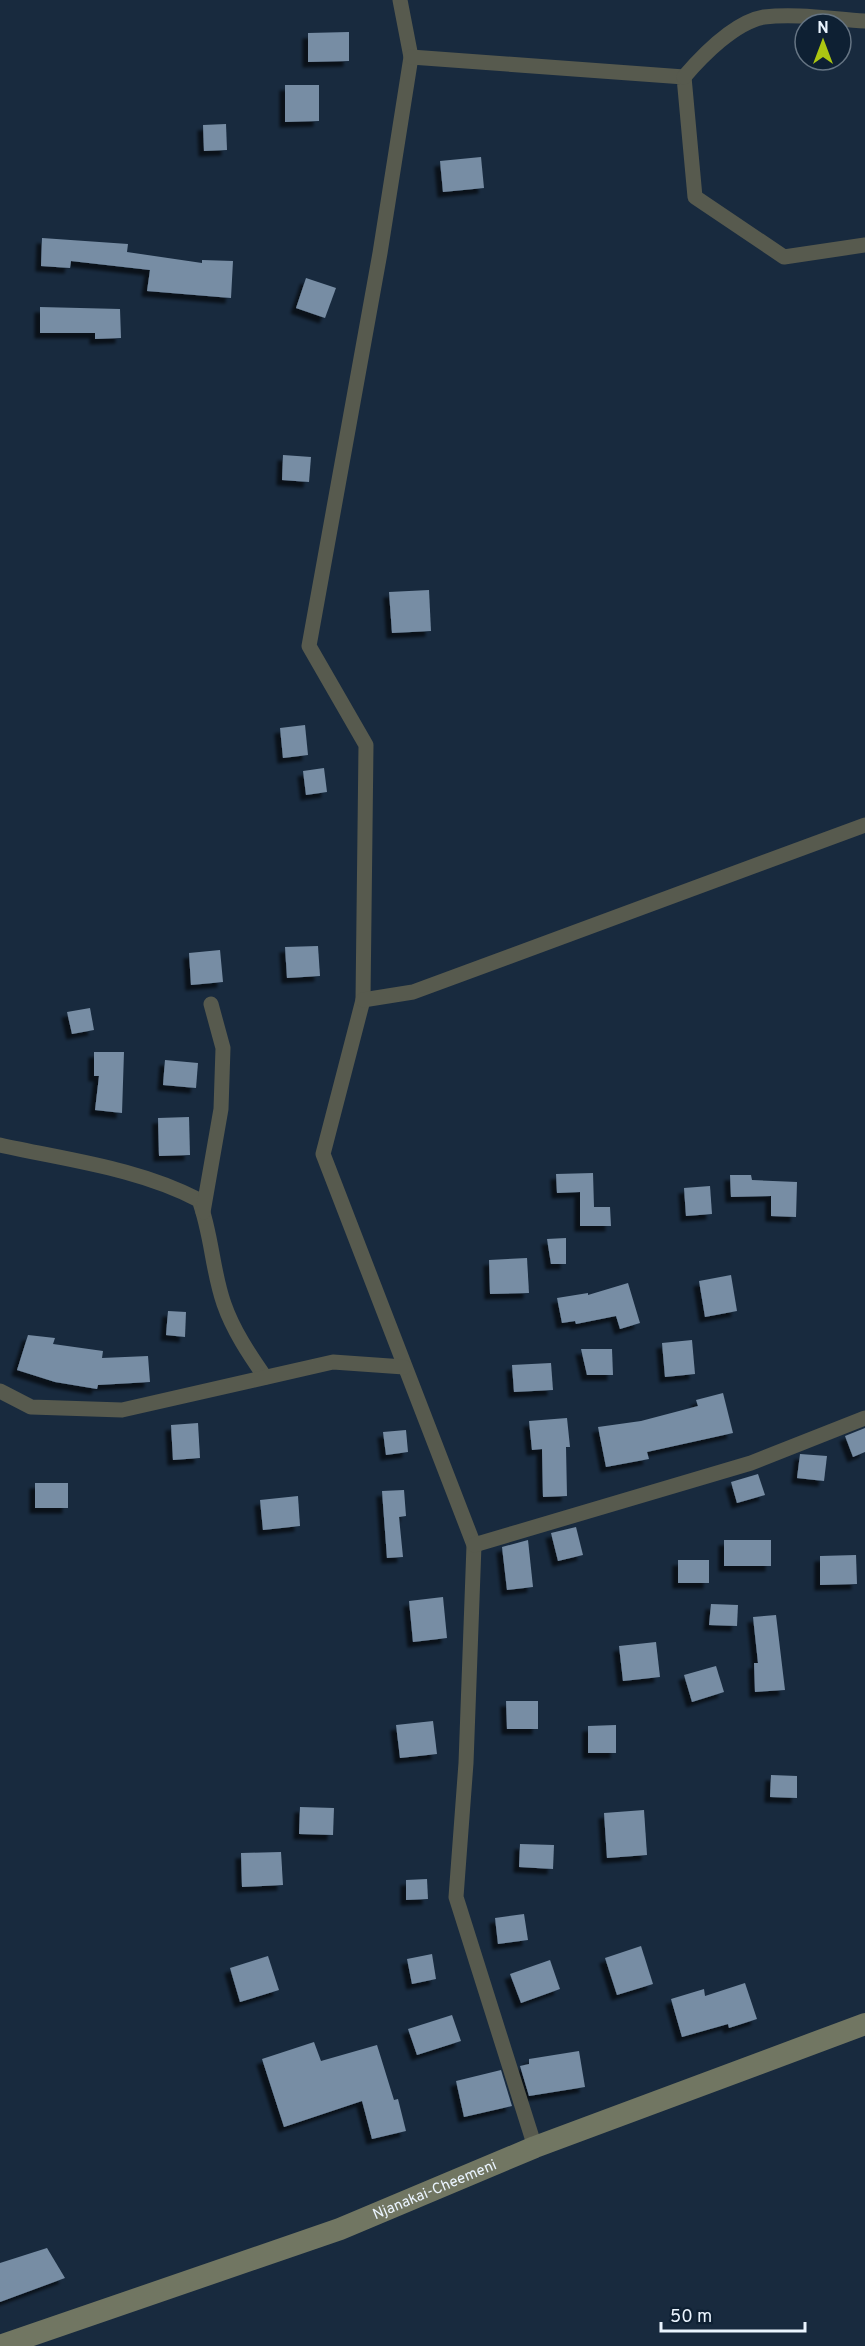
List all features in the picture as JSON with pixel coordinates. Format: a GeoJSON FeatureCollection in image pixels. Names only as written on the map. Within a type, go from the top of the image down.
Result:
{"type":"FeatureCollection","features":[{"type":"Feature","properties":{"kind":"main road","name":"Njanakai-Cheemeni"},"geometry":{"type":"LineString","coordinates":[[0,2346],[340,2229],[535,2147],[865,2024]]}},
{"type":"Feature","properties":{"kind":"street"},"geometry":{"type":"LineString","coordinates":[[399,0],[411,57],[380,253],[309,646],[366,745],[363,1000],[323,1154],[474,1545],[466,1763],[456,1897],[535,2147]]}},
{"type":"Feature","properties":{"kind":"street"},"geometry":{"type":"LineString","coordinates":[[865,21],[794,16],[761,18],[735,31],[704,54],[684,77],[695,197],[784,257],[865,245]]}},
{"type":"Feature","properties":{"kind":"street"},"geometry":{"type":"LineString","coordinates":[[411,57],[684,77]]}},
{"type":"Feature","properties":{"kind":"street"},"geometry":{"type":"LineString","coordinates":[[363,1000],[414,992],[865,825]]}},
{"type":"Feature","properties":{"kind":"street"},"geometry":{"type":"LineString","coordinates":[[203,1212],[221,1109],[223,1048],[211,1004]]}},
{"type":"Feature","properties":{"kind":"street"},"geometry":{"type":"LineString","coordinates":[[0,1145],[131,1173],[175,1187],[199,1200],[209,1226],[224,1304],[244,1346],[265,1377]]}},
{"type":"Feature","properties":{"kind":"street"},"geometry":{"type":"LineString","coordinates":[[0,1391],[31,1407],[122,1410],[333,1362],[404,1368]]}},
{"type":"Feature","properties":{"kind":"street"},"geometry":{"type":"LineString","coordinates":[[474,1545],[752,1463],[865,1418]]}},
{"type":"Feature","properties":{"kind":"building"},"geometry":{"type":"Polygon","coordinates":[[[349,32],[349,61],[308,62],[308,33],[349,32]]]}},
{"type":"Feature","properties":{"kind":"building"},"geometry":{"type":"Polygon","coordinates":[[[285,85],[319,85],[319,121],[285,122],[285,85]]]}},
{"type":"Feature","properties":{"kind":"building"},"geometry":{"type":"Polygon","coordinates":[[[226,124],[227,150],[204,151],[203,125],[226,124]]]}},
{"type":"Feature","properties":{"kind":"building"},"geometry":{"type":"Polygon","coordinates":[[[481,157],[484,188],[443,192],[440,161],[481,157]]]}},
{"type":"Feature","properties":{"kind":"building"},"geometry":{"type":"Polygon","coordinates":[[[42,238],[128,244],[127,252],[202,263],[202,260],[233,261],[231,298],[147,291],[150,270],[71,261],[70,268],[41,266],[42,238]]]}},
{"type":"Feature","properties":{"kind":"building"},"geometry":{"type":"Polygon","coordinates":[[[306,278],[336,288],[325,318],[296,308],[306,278]]]}},
{"type":"Feature","properties":{"kind":"building"},"geometry":{"type":"Polygon","coordinates":[[[40,307],[120,309],[121,338],[95,339],[95,333],[40,333],[40,307]]]}},
{"type":"Feature","properties":{"kind":"building"},"geometry":{"type":"Polygon","coordinates":[[[283,455],[311,457],[309,482],[282,480],[283,455]]]}},
{"type":"Feature","properties":{"kind":"building"},"geometry":{"type":"Polygon","coordinates":[[[429,590],[431,631],[392,633],[389,592],[429,590]]]}},
{"type":"Feature","properties":{"kind":"building"},"geometry":{"type":"Polygon","coordinates":[[[305,725],[308,755],[283,758],[280,728],[305,725]]]}},
{"type":"Feature","properties":{"kind":"building"},"geometry":{"type":"Polygon","coordinates":[[[324,768],[327,792],[306,795],[303,771],[324,768]]]}},
{"type":"Feature","properties":{"kind":"building"},"geometry":{"type":"Polygon","coordinates":[[[318,946],[320,976],[287,978],[285,947],[318,946]]]}},
{"type":"Feature","properties":{"kind":"building"},"geometry":{"type":"Polygon","coordinates":[[[220,950],[223,982],[191,985],[189,953],[220,950]]]}},
{"type":"Feature","properties":{"kind":"building"},"geometry":{"type":"Polygon","coordinates":[[[90,1008],[94,1030],[72,1034],[67,1012],[90,1008]]]}},
{"type":"Feature","properties":{"kind":"building"},"geometry":{"type":"Polygon","coordinates":[[[94,1052],[124,1052],[122,1113],[95,1110],[99,1076],[94,1076],[94,1052]]]}},
{"type":"Feature","properties":{"kind":"building"},"geometry":{"type":"Polygon","coordinates":[[[165,1060],[198,1063],[196,1088],[163,1085],[165,1060]]]}},
{"type":"Feature","properties":{"kind":"building"},"geometry":{"type":"Polygon","coordinates":[[[189,1117],[190,1155],[159,1156],[158,1118],[189,1117]]]}},
{"type":"Feature","properties":{"kind":"building"},"geometry":{"type":"Polygon","coordinates":[[[593,1173],[594,1207],[610,1207],[611,1226],[580,1226],[580,1192],[557,1193],[556,1174],[593,1173]]]}},
{"type":"Feature","properties":{"kind":"building"},"geometry":{"type":"Polygon","coordinates":[[[730,1175],[751,1175],[752,1180],[797,1182],[796,1217],[771,1216],[771,1196],[731,1197],[730,1175]]]}},
{"type":"Feature","properties":{"kind":"building"},"geometry":{"type":"Polygon","coordinates":[[[710,1186],[712,1214],[686,1216],[684,1188],[710,1186]]]}},
{"type":"Feature","properties":{"kind":"building"},"geometry":{"type":"Polygon","coordinates":[[[566,1238],[566,1264],[551,1264],[547,1239],[566,1238]]]}},
{"type":"Feature","properties":{"kind":"building"},"geometry":{"type":"Polygon","coordinates":[[[527,1258],[529,1293],[490,1294],[489,1260],[527,1258]]]}},
{"type":"Feature","properties":{"kind":"building"},"geometry":{"type":"Polygon","coordinates":[[[731,1275],[737,1311],[705,1317],[699,1281],[731,1275]]]}},
{"type":"Feature","properties":{"kind":"building"},"geometry":{"type":"Polygon","coordinates":[[[628,1283],[640,1323],[620,1329],[616,1316],[576,1324],[575,1321],[562,1323],[557,1298],[588,1293],[588,1295],[628,1283]]]}},
{"type":"Feature","properties":{"kind":"building"},"geometry":{"type":"Polygon","coordinates":[[[168,1311],[186,1312],[185,1337],[166,1335],[168,1311]]]}},
{"type":"Feature","properties":{"kind":"building"},"geometry":{"type":"Polygon","coordinates":[[[28,1335],[55,1338],[53,1344],[103,1351],[102,1358],[148,1356],[150,1382],[98,1385],[97,1389],[55,1382],[17,1370],[28,1335]]]}},
{"type":"Feature","properties":{"kind":"building"},"geometry":{"type":"Polygon","coordinates":[[[692,1340],[695,1374],[665,1377],[662,1343],[692,1340]]]}},
{"type":"Feature","properties":{"kind":"building"},"geometry":{"type":"Polygon","coordinates":[[[581,1349],[612,1349],[613,1375],[587,1375],[581,1349]]]}},
{"type":"Feature","properties":{"kind":"building"},"geometry":{"type":"Polygon","coordinates":[[[551,1363],[553,1390],[514,1392],[512,1365],[551,1363]]]}},
{"type":"Feature","properties":{"kind":"building"},"geometry":{"type":"Polygon","coordinates":[[[723,1393],[733,1433],[647,1452],[649,1459],[606,1467],[598,1427],[641,1421],[698,1406],[696,1400],[723,1393]]]}},
{"type":"Feature","properties":{"kind":"building"},"geometry":{"type":"Polygon","coordinates":[[[567,1418],[570,1447],[566,1447],[567,1496],[543,1497],[542,1449],[532,1450],[529,1421],[567,1418]]]}},
{"type":"Feature","properties":{"kind":"building"},"geometry":{"type":"Polygon","coordinates":[[[198,1423],[200,1458],[173,1460],[171,1425],[198,1423]]]}},
{"type":"Feature","properties":{"kind":"building"},"geometry":{"type":"Polygon","coordinates":[[[865,1428],[865,1452],[853,1457],[845,1436],[865,1428]]]}},
{"type":"Feature","properties":{"kind":"building"},"geometry":{"type":"Polygon","coordinates":[[[406,1430],[408,1452],[386,1455],[383,1432],[406,1430]]]}},
{"type":"Feature","properties":{"kind":"building"},"geometry":{"type":"Polygon","coordinates":[[[800,1454],[827,1456],[824,1481],[797,1478],[800,1454]]]}},
{"type":"Feature","properties":{"kind":"building"},"geometry":{"type":"Polygon","coordinates":[[[758,1474],[765,1495],[737,1503],[731,1482],[758,1474]]]}},
{"type":"Feature","properties":{"kind":"building"},"geometry":{"type":"Polygon","coordinates":[[[35,1483],[68,1483],[68,1508],[35,1508],[35,1483]]]}},
{"type":"Feature","properties":{"kind":"building"},"geometry":{"type":"Polygon","coordinates":[[[404,1490],[406,1516],[399,1517],[403,1557],[387,1558],[382,1491],[404,1490]]]}},
{"type":"Feature","properties":{"kind":"building"},"geometry":{"type":"Polygon","coordinates":[[[298,1496],[300,1526],[263,1530],[260,1500],[298,1496]]]}},
{"type":"Feature","properties":{"kind":"building"},"geometry":{"type":"Polygon","coordinates":[[[576,1527],[583,1555],[558,1561],[551,1533],[576,1527]]]}},
{"type":"Feature","properties":{"kind":"building"},"geometry":{"type":"Polygon","coordinates":[[[528,1540],[533,1587],[507,1590],[502,1547],[528,1540]]]}},
{"type":"Feature","properties":{"kind":"building"},"geometry":{"type":"Polygon","coordinates":[[[724,1540],[771,1540],[771,1566],[724,1566],[724,1540]]]}},
{"type":"Feature","properties":{"kind":"building"},"geometry":{"type":"Polygon","coordinates":[[[856,1555],[857,1584],[820,1585],[820,1556],[856,1555]]]}},
{"type":"Feature","properties":{"kind":"building"},"geometry":{"type":"Polygon","coordinates":[[[678,1560],[709,1560],[709,1583],[678,1583],[678,1560]]]}},
{"type":"Feature","properties":{"kind":"building"},"geometry":{"type":"Polygon","coordinates":[[[443,1597],[447,1638],[413,1642],[409,1601],[443,1597]]]}},
{"type":"Feature","properties":{"kind":"building"},"geometry":{"type":"Polygon","coordinates":[[[711,1604],[738,1605],[737,1626],[709,1625],[711,1604]]]}},
{"type":"Feature","properties":{"kind":"building"},"geometry":{"type":"Polygon","coordinates":[[[776,1615],[785,1690],[755,1692],[754,1663],[758,1663],[753,1617],[776,1615]]]}},
{"type":"Feature","properties":{"kind":"building"},"geometry":{"type":"Polygon","coordinates":[[[656,1642],[660,1677],[623,1681],[619,1646],[656,1642]]]}},
{"type":"Feature","properties":{"kind":"building"},"geometry":{"type":"Polygon","coordinates":[[[716,1666],[724,1692],[692,1702],[684,1675],[716,1666]]]}},
{"type":"Feature","properties":{"kind":"building"},"geometry":{"type":"Polygon","coordinates":[[[506,1701],[538,1701],[538,1729],[507,1729],[506,1701]]]}},
{"type":"Feature","properties":{"kind":"building"},"geometry":{"type":"Polygon","coordinates":[[[433,1721],[437,1754],[400,1758],[396,1725],[433,1721]]]}},
{"type":"Feature","properties":{"kind":"building"},"geometry":{"type":"Polygon","coordinates":[[[616,1725],[616,1753],[588,1753],[588,1726],[616,1725]]]}},
{"type":"Feature","properties":{"kind":"building"},"geometry":{"type":"Polygon","coordinates":[[[771,1775],[797,1776],[797,1798],[770,1797],[771,1775]]]}},
{"type":"Feature","properties":{"kind":"building"},"geometry":{"type":"Polygon","coordinates":[[[300,1807],[334,1808],[333,1835],[299,1834],[300,1807]]]}},
{"type":"Feature","properties":{"kind":"building"},"geometry":{"type":"Polygon","coordinates":[[[644,1810],[647,1855],[607,1858],[604,1813],[644,1810]]]}},
{"type":"Feature","properties":{"kind":"building"},"geometry":{"type":"Polygon","coordinates":[[[520,1844],[554,1845],[553,1869],[519,1867],[520,1844]]]}},
{"type":"Feature","properties":{"kind":"building"},"geometry":{"type":"Polygon","coordinates":[[[281,1852],[283,1885],[242,1887],[241,1853],[281,1852]]]}},
{"type":"Feature","properties":{"kind":"building"},"geometry":{"type":"Polygon","coordinates":[[[427,1879],[428,1899],[406,1900],[406,1880],[427,1879]]]}},
{"type":"Feature","properties":{"kind":"building"},"geometry":{"type":"Polygon","coordinates":[[[524,1914],[528,1940],[498,1944],[495,1918],[524,1914]]]}},
{"type":"Feature","properties":{"kind":"building"},"geometry":{"type":"Polygon","coordinates":[[[641,1946],[653,1984],[617,1995],[605,1958],[641,1946]]]}},
{"type":"Feature","properties":{"kind":"building"},"geometry":{"type":"Polygon","coordinates":[[[432,1954],[436,1979],[412,1984],[407,1959],[432,1954]]]}},
{"type":"Feature","properties":{"kind":"building"},"geometry":{"type":"Polygon","coordinates":[[[268,1956],[279,1990],[240,2002],[230,1968],[268,1956]]]}},
{"type":"Feature","properties":{"kind":"building"},"geometry":{"type":"Polygon","coordinates":[[[550,1960],[560,1989],[521,2003],[510,1974],[550,1960]]]}},
{"type":"Feature","properties":{"kind":"building"},"geometry":{"type":"Polygon","coordinates":[[[745,1983],[757,2019],[729,2028],[728,2024],[682,2037],[671,1999],[704,1989],[705,1996],[745,1983]]]}},
{"type":"Feature","properties":{"kind":"building"},"geometry":{"type":"Polygon","coordinates":[[[452,2015],[461,2041],[417,2055],[408,2029],[452,2015]]]}},
{"type":"Feature","properties":{"kind":"building"},"geometry":{"type":"Polygon","coordinates":[[[314,2042],[321,2061],[377,2045],[394,2100],[398,2099],[406,2131],[372,2139],[362,2101],[284,2127],[262,2059],[314,2042]]]}},
{"type":"Feature","properties":{"kind":"building"},"geometry":{"type":"Polygon","coordinates":[[[579,2051],[585,2087],[529,2096],[520,2066],[529,2064],[529,2059],[579,2051]]]}},
{"type":"Feature","properties":{"kind":"building"},"geometry":{"type":"Polygon","coordinates":[[[501,2070],[512,2106],[464,2117],[456,2081],[501,2070]]]}},
{"type":"Feature","properties":{"kind":"building"},"geometry":{"type":"Polygon","coordinates":[[[47,2248],[65,2278],[0,2302],[0,2263],[47,2248]]]}}]}
